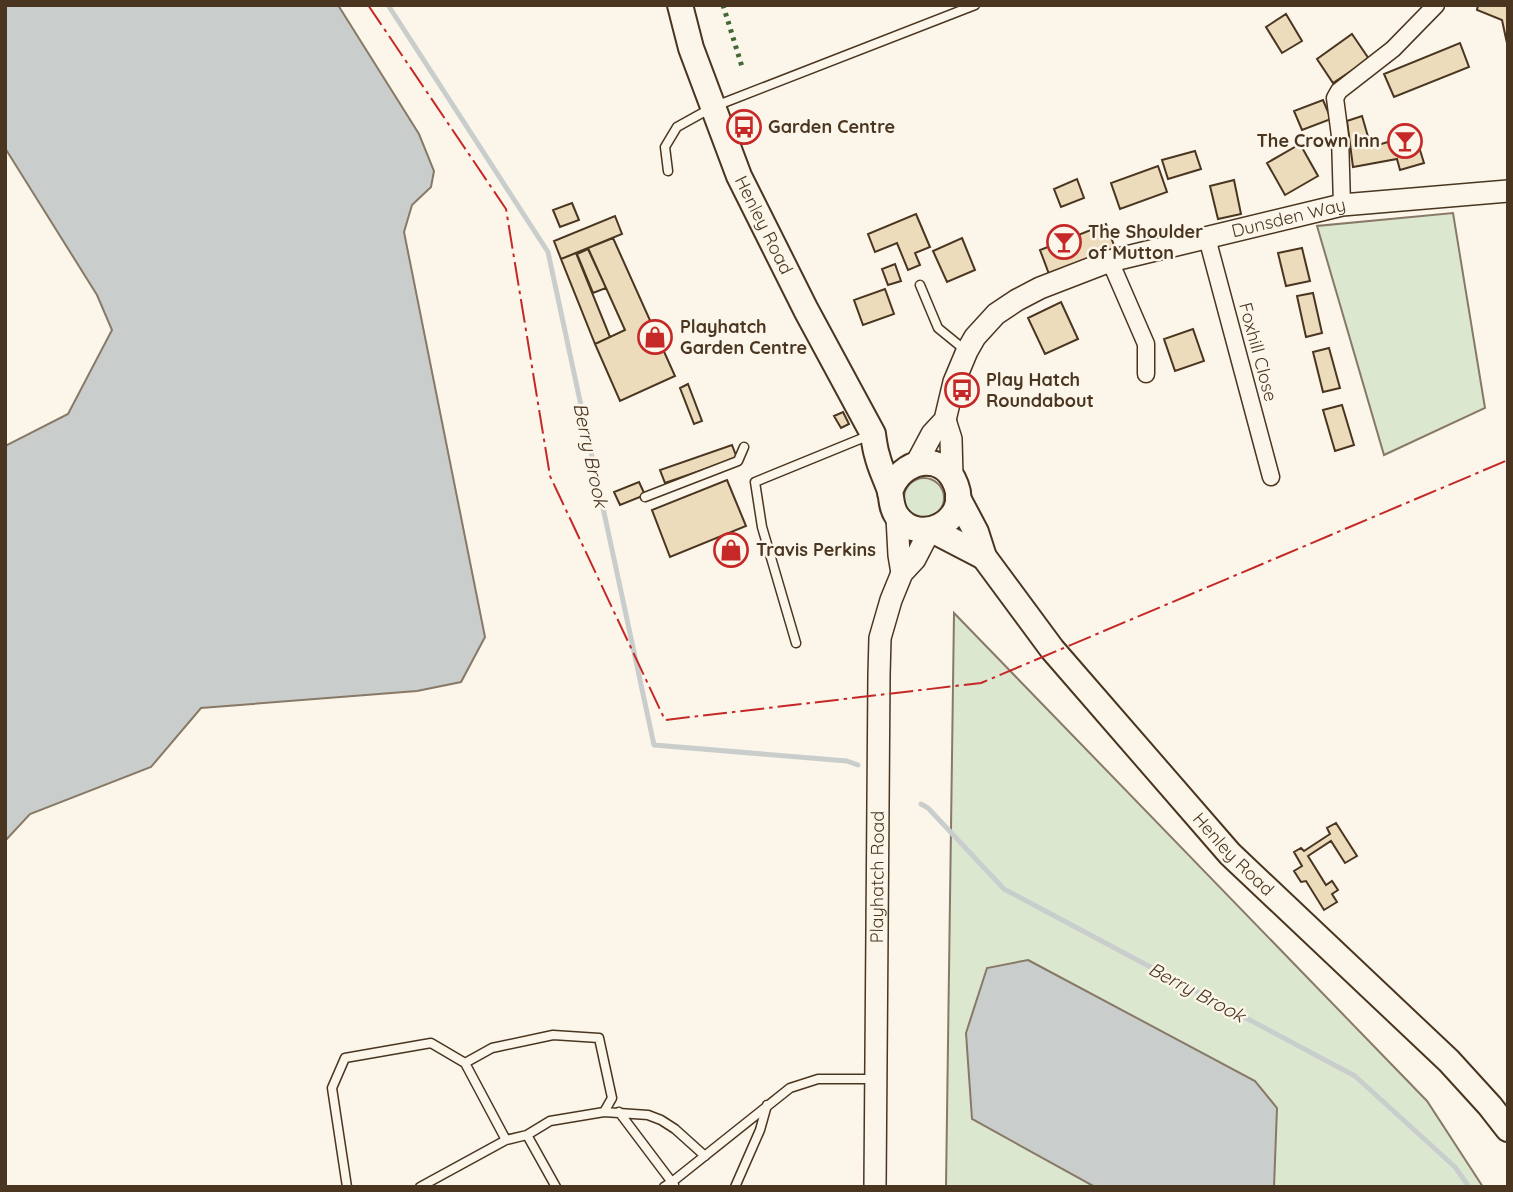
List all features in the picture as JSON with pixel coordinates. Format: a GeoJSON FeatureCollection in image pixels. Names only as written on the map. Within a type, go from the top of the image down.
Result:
{"type":"FeatureCollection","features":[{"type":"Feature","properties":{"kind":"main road","name":"Henley Road"},"geometry":{"type":"LineString","coordinates":[[680,5],[691,48],[739,176],[806,310],[873,434],[877,456],[894,505]]}},
{"type":"Feature","properties":{"kind":"main road","name":"Henley Road"},"geometry":{"type":"LineString","coordinates":[[873,434],[915,464]]}},
{"type":"Feature","properties":{"kind":"main road"},"geometry":{"type":"LineString","coordinates":[[915,464],[940,467],[955,488],[953,515],[940,527],[931,530],[921,531],[904,524],[894,505],[893,484],[905,468],[915,464]]}},
{"type":"Feature","properties":{"kind":"main road","name":"Henley Road"},"geometry":{"type":"LineString","coordinates":[[955,488],[976,532],[984,557],[1052,649],[1230,854],[1449,1061],[1508,1129]]}},
{"type":"Feature","properties":{"kind":"main road","name":"Henley Road"},"geometry":{"type":"LineString","coordinates":[[931,530],[984,557]]}},
{"type":"Feature","properties":{"kind":"street"},"geometry":{"type":"LineString","coordinates":[[1342,205],[1335,98],[1339,91],[1393,49],[1436,5]]}},
{"type":"Feature","properties":{"kind":"street","name":"Dunsden Way"},"geometry":{"type":"LineString","coordinates":[[915,464],[932,434],[945,420],[954,382],[975,337],[996,314],[1040,288],[1110,261],[1342,205],[1508,191]]}},
{"type":"Feature","properties":{"kind":"street","name":"Foxhill Close"},"geometry":{"type":"LineString","coordinates":[[1207,238],[1271,477]]}},
{"type":"Feature","properties":{"kind":"street"},"geometry":{"type":"LineString","coordinates":[[1110,261],[1146,344],[1146,374]]}},
{"type":"Feature","properties":{"kind":"street","name":"Dunsden Way"},"geometry":{"type":"LineString","coordinates":[[945,420],[951,439],[955,488]]}},
{"type":"Feature","properties":{"kind":"street","name":"Playhatch Road"},"geometry":{"type":"LineString","coordinates":[[894,505],[902,573]]}},
{"type":"Feature","properties":{"kind":"street","name":"Playhatch Road"},"geometry":{"type":"LineString","coordinates":[[875,1187],[880,638],[902,573],[915,559],[931,530]]}},
{"type":"Feature","properties":{"kind":"lane"},"geometry":{"type":"LineString","coordinates":[[668,171],[665,147],[677,127],[713,107],[975,5]]}},
{"type":"Feature","properties":{"kind":"lane"},"geometry":{"type":"LineString","coordinates":[[920,285],[938,327],[967,351]]}},
{"type":"Feature","properties":{"kind":"lane"},"geometry":{"type":"LineString","coordinates":[[796,643],[762,527],[755,482],[873,434]]}},
{"type":"Feature","properties":{"kind":"lane"},"geometry":{"type":"LineString","coordinates":[[645,497],[738,461],[744,447]]}},
{"type":"Feature","properties":{"kind":"lane"},"geometry":{"type":"LineString","coordinates":[[465,1063],[492,1048],[553,1035],[599,1038],[612,1098],[604,1112]]}},
{"type":"Feature","properties":{"kind":"lane"},"geometry":{"type":"LineString","coordinates":[[347,1187],[332,1088],[345,1058],[431,1044],[465,1063],[506,1140]]}},
{"type":"Feature","properties":{"kind":"lane"},"geometry":{"type":"LineString","coordinates":[[619,1112],[671,1185],[790,1088],[818,1079],[875,1079]]}},
{"type":"Feature","properties":{"kind":"lane"},"geometry":{"type":"LineString","coordinates":[[735,1187],[760,1130],[768,1104]]}},
{"type":"Feature","properties":{"kind":"lane"},"geometry":{"type":"LineString","coordinates":[[420,1187],[506,1140],[527,1135],[550,1121],[604,1112],[648,1115],[661,1120],[705,1156]]}},
{"type":"Feature","properties":{"kind":"lane"},"geometry":{"type":"LineString","coordinates":[[527,1135],[556,1187]]}},
{"type":"Feature","properties":{"kind":"green space"},"geometry":{"type":"Polygon","coordinates":[[[1453,213],[1485,408],[1384,455],[1317,226],[1453,213]]]}},
{"type":"Feature","properties":{"kind":"green space"},"geometry":{"type":"Polygon","coordinates":[[[924,478],[938,484],[944,498],[938,512],[924,518],[910,512],[904,498],[910,484],[924,478]]]}},
{"type":"Feature","properties":{"kind":"green space"},"geometry":{"type":"Polygon","coordinates":[[[954,613],[1427,1101],[1483,1187],[946,1187],[954,613]]]}},
{"type":"Feature","properties":{"kind":"shaded area"},"geometry":{"type":"Polygon","coordinates":[[[5,5],[338,5],[419,134],[434,171],[431,187],[412,205],[404,232],[485,637],[461,682],[417,691],[201,708],[151,767],[30,814],[5,841],[5,446],[68,414],[112,330],[97,295],[5,148],[5,5]]]}},
{"type":"Feature","properties":{"kind":"shaded area"},"geometry":{"type":"Polygon","coordinates":[[[1028,960],[1255,1081],[1277,1108],[1274,1187],[1095,1187],[972,1119],[966,1033],[987,968],[1028,960]]]}},
{"type":"Feature","properties":{"kind":"building"},"geometry":{"type":"Polygon","coordinates":[[[1478,5],[1508,5],[1508,48],[1502,20],[1477,10],[1478,5]]]}},
{"type":"Feature","properties":{"kind":"building"},"geometry":{"type":"Polygon","coordinates":[[[1286,14],[1302,41],[1282,53],[1266,27],[1286,14]]]}},
{"type":"Feature","properties":{"kind":"building"},"geometry":{"type":"Polygon","coordinates":[[[1352,34],[1369,59],[1333,83],[1317,59],[1352,34]]]}},
{"type":"Feature","properties":{"kind":"building"},"geometry":{"type":"Polygon","coordinates":[[[1460,43],[1469,67],[1394,97],[1384,74],[1460,43]]]}},
{"type":"Feature","properties":{"kind":"building"},"geometry":{"type":"Polygon","coordinates":[[[1323,100],[1331,119],[1302,130],[1294,111],[1323,100]]]}},
{"type":"Feature","properties":{"kind":"building","name":"The Crown Inn"},"geometry":{"type":"Polygon","coordinates":[[[1362,116],[1371,147],[1415,134],[1424,163],[1400,170],[1397,159],[1353,167],[1347,121],[1362,116]]]}},
{"type":"Feature","properties":{"kind":"building"},"geometry":{"type":"Polygon","coordinates":[[[1300,144],[1318,176],[1285,195],[1267,163],[1300,144]]]}},
{"type":"Feature","properties":{"kind":"building"},"geometry":{"type":"Polygon","coordinates":[[[1195,151],[1201,169],[1168,179],[1162,160],[1195,151]]]}},
{"type":"Feature","properties":{"kind":"building"},"geometry":{"type":"Polygon","coordinates":[[[1158,166],[1167,192],[1120,209],[1111,183],[1158,166]]]}},
{"type":"Feature","properties":{"kind":"building"},"geometry":{"type":"Polygon","coordinates":[[[1077,179],[1084,198],[1061,207],[1054,189],[1077,179]]]}},
{"type":"Feature","properties":{"kind":"building"},"geometry":{"type":"Polygon","coordinates":[[[1234,180],[1241,214],[1218,219],[1210,186],[1234,180]]]}},
{"type":"Feature","properties":{"kind":"building"},"geometry":{"type":"Polygon","coordinates":[[[572,203],[579,220],[560,227],[553,210],[572,203]]]}},
{"type":"Feature","properties":{"kind":"building"},"geometry":{"type":"Polygon","coordinates":[[[916,214],[930,247],[915,253],[920,265],[908,270],[897,243],[875,252],[868,234],[916,214]]]}},
{"type":"Feature","properties":{"kind":"building"},"geometry":{"type":"Polygon","coordinates":[[[615,216],[622,234],[561,259],[554,241],[615,216]]]}},
{"type":"Feature","properties":{"kind":"building"},"geometry":{"type":"Polygon","coordinates":[[[1106,224],[1115,248],[1049,274],[1040,250],[1106,224]]]}},
{"type":"Feature","properties":{"kind":"building"},"geometry":{"type":"Polygon","coordinates":[[[613,238],[675,376],[620,401],[595,344],[625,330],[588,248],[613,238]]]}},
{"type":"Feature","properties":{"kind":"building"},"geometry":{"type":"Polygon","coordinates":[[[962,238],[975,270],[947,282],[933,251],[962,238]]]}},
{"type":"Feature","properties":{"kind":"building"},"geometry":{"type":"Polygon","coordinates":[[[1302,248],[1310,281],[1286,286],[1278,253],[1302,248]]]}},
{"type":"Feature","properties":{"kind":"building"},"geometry":{"type":"Polygon","coordinates":[[[588,249],[606,288],[593,293],[577,254],[588,249]]]}},
{"type":"Feature","properties":{"kind":"building"},"geometry":{"type":"Polygon","coordinates":[[[576,253],[610,337],[595,344],[561,259],[576,253]]]}},
{"type":"Feature","properties":{"kind":"building"},"geometry":{"type":"Polygon","coordinates":[[[895,264],[901,281],[888,285],[882,269],[895,264]]]}},
{"type":"Feature","properties":{"kind":"building"},"geometry":{"type":"Polygon","coordinates":[[[885,289],[894,314],[863,325],[854,300],[885,289]]]}},
{"type":"Feature","properties":{"kind":"building"},"geometry":{"type":"Polygon","coordinates":[[[1313,293],[1322,333],[1306,337],[1297,296],[1313,293]]]}},
{"type":"Feature","properties":{"kind":"building"},"geometry":{"type":"Polygon","coordinates":[[[1061,302],[1078,339],[1045,354],[1028,318],[1061,302]]]}},
{"type":"Feature","properties":{"kind":"building"},"geometry":{"type":"Polygon","coordinates":[[[1193,329],[1204,361],[1175,371],[1164,339],[1193,329]]]}},
{"type":"Feature","properties":{"kind":"building"},"geometry":{"type":"Polygon","coordinates":[[[1329,348],[1340,388],[1323,392],[1313,352],[1329,348]]]}},
{"type":"Feature","properties":{"kind":"building"},"geometry":{"type":"Polygon","coordinates":[[[688,384],[702,421],[694,424],[680,388],[688,384]]]}},
{"type":"Feature","properties":{"kind":"building"},"geometry":{"type":"Polygon","coordinates":[[[1342,405],[1354,445],[1335,451],[1323,410],[1342,405]]]}},
{"type":"Feature","properties":{"kind":"building"},"geometry":{"type":"Polygon","coordinates":[[[843,412],[849,424],[841,428],[834,416],[843,412]]]}},
{"type":"Feature","properties":{"kind":"building"},"geometry":{"type":"Polygon","coordinates":[[[732,445],[737,458],[665,483],[660,470],[732,445]]]}},
{"type":"Feature","properties":{"kind":"building"},"geometry":{"type":"Polygon","coordinates":[[[727,480],[746,526],[670,557],[652,510],[727,480]]]}},
{"type":"Feature","properties":{"kind":"building"},"geometry":{"type":"Polygon","coordinates":[[[639,482],[645,495],[620,505],[614,492],[639,482]]]}},
{"type":"Feature","properties":{"kind":"building"},"geometry":{"type":"Polygon","coordinates":[[[1336,823],[1357,856],[1345,863],[1331,841],[1308,856],[1326,885],[1332,881],[1338,890],[1332,894],[1337,902],[1324,910],[1306,881],[1301,882],[1294,871],[1302,866],[1294,852],[1301,848],[1304,851],[1330,834],[1327,828],[1336,823]]]}},
{"type":"Feature","properties":{"kind":"waterway","name":"Berry Brook"},"geometry":{"type":"LineString","coordinates":[[388,5],[548,252],[654,745],[847,761],[858,765]]}},
{"type":"Feature","properties":{"kind":"waterway","name":"Berry Brook"},"geometry":{"type":"LineString","coordinates":[[921,804],[928,808],[1004,889],[1355,1076],[1455,1167],[1469,1187]]}},
{"type":"Feature","properties":{"kind":"hedge"},"geometry":{"type":"LineString","coordinates":[[723,5],[743,70]]}},
{"type":"Feature","properties":{"kind":"power"},"geometry":{"type":"LineString","coordinates":[[368,5],[506,209],[550,476],[665,720],[981,683],[1508,460]]}},
{"type":"Feature","properties":{"kind":"place","name":"Garden Centre"},"geometry":{"type":"Point","coordinates":[744,127]}},
{"type":"Feature","properties":{"kind":"place","name":"The Crown Inn"},"geometry":{"type":"Point","coordinates":[1405,141]}},
{"type":"Feature","properties":{"kind":"place","name":"The Shoulder of Mutton"},"geometry":{"type":"Point","coordinates":[1064,242]}},
{"type":"Feature","properties":{"kind":"place","name":"Playhatch Garden Centre"},"geometry":{"type":"Point","coordinates":[655,337]}},
{"type":"Feature","properties":{"kind":"place","name":"Play Hatch Roundabout"},"geometry":{"type":"Point","coordinates":[962,390]}},
{"type":"Feature","properties":{"kind":"place","name":"Travis Perkins"},"geometry":{"type":"Point","coordinates":[731,550]}}]}
